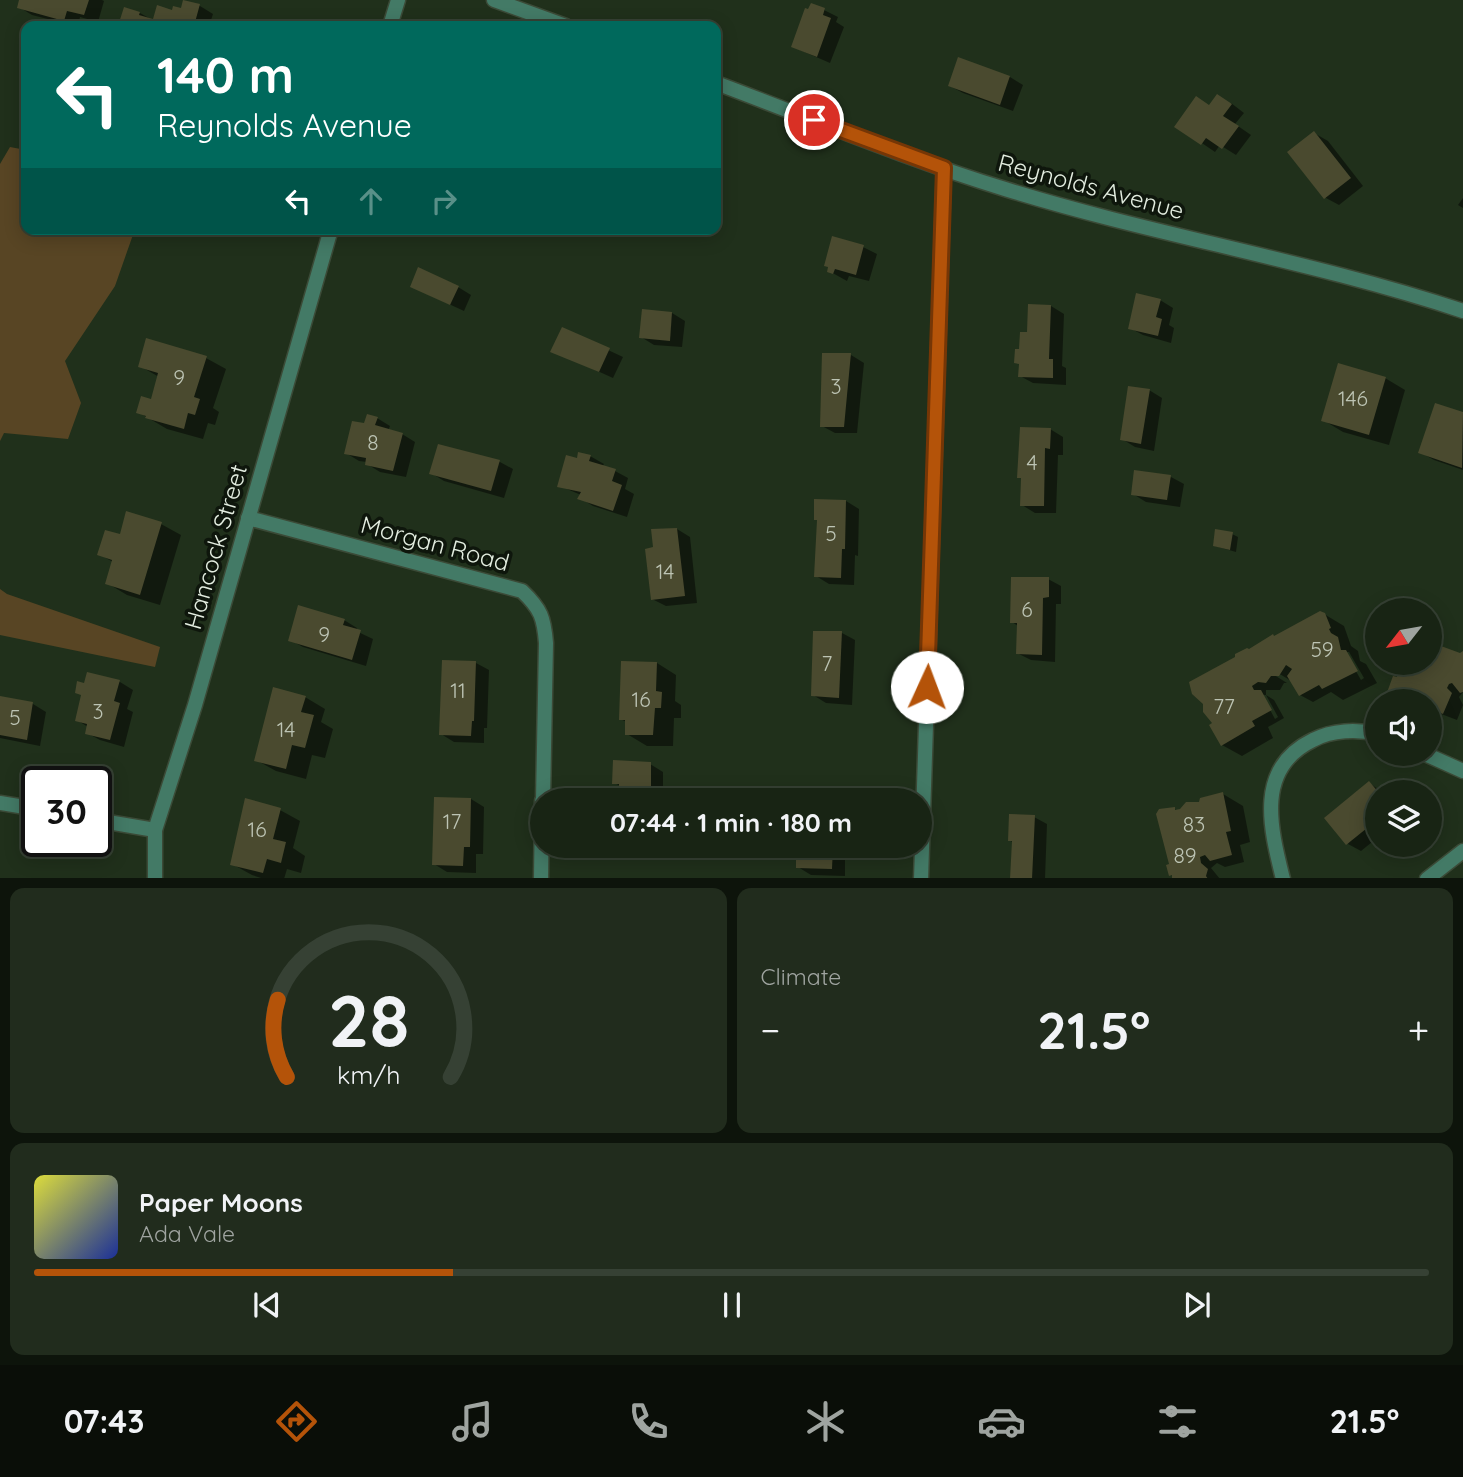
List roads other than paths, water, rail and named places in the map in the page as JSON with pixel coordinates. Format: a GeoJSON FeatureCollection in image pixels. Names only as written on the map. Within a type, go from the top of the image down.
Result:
{"type":"FeatureCollection","features":[{"type":"Feature","properties":{"kind":"street"},"geometry":{"type":"LineString","coordinates":[[392,21],[398,0]]}},
{"type":"Feature","properties":{"kind":"street"},"geometry":{"type":"LineString","coordinates":[[495,0],[552,21]]}},
{"type":"Feature","properties":{"kind":"street","name":"Reynolds Avenue"},"geometry":{"type":"LineString","coordinates":[[721,85],[1005,189],[1104,217],[1402,290],[1463,311]]}},
{"type":"Feature","properties":{"kind":"street"},"geometry":{"type":"LineString","coordinates":[[921,878],[944,168]]}},
{"type":"Feature","properties":{"kind":"street","name":"Hancock Street"},"geometry":{"type":"LineString","coordinates":[[155,878],[155,830],[195,705],[329,235]]}},
{"type":"Feature","properties":{"kind":"street","name":"Morgan Road"},"geometry":{"type":"LineString","coordinates":[[248,518],[522,591],[538,606],[546,643],[542,788]]}},
{"type":"Feature","properties":{"kind":"street"},"geometry":{"type":"LineString","coordinates":[[1283,878],[1270,816],[1270,799],[1280,768],[1289,755],[1320,736],[1341,732],[1365,733]]}},
{"type":"Feature","properties":{"kind":"street"},"geometry":{"type":"LineString","coordinates":[[1442,762],[1463,771]]}},
{"type":"Feature","properties":{"kind":"street"},"geometry":{"type":"LineString","coordinates":[[0,803],[21,806]]}},
{"type":"Feature","properties":{"kind":"street"},"geometry":{"type":"LineString","coordinates":[[112,823],[155,830]]}},
{"type":"Feature","properties":{"kind":"street"},"geometry":{"type":"LineString","coordinates":[[1427,878],[1463,851]]}},
{"type":"Feature","properties":{"kind":"street","name":"Morgan Road"},"geometry":{"type":"LineString","coordinates":[[541,858],[541,878]]}}]}
